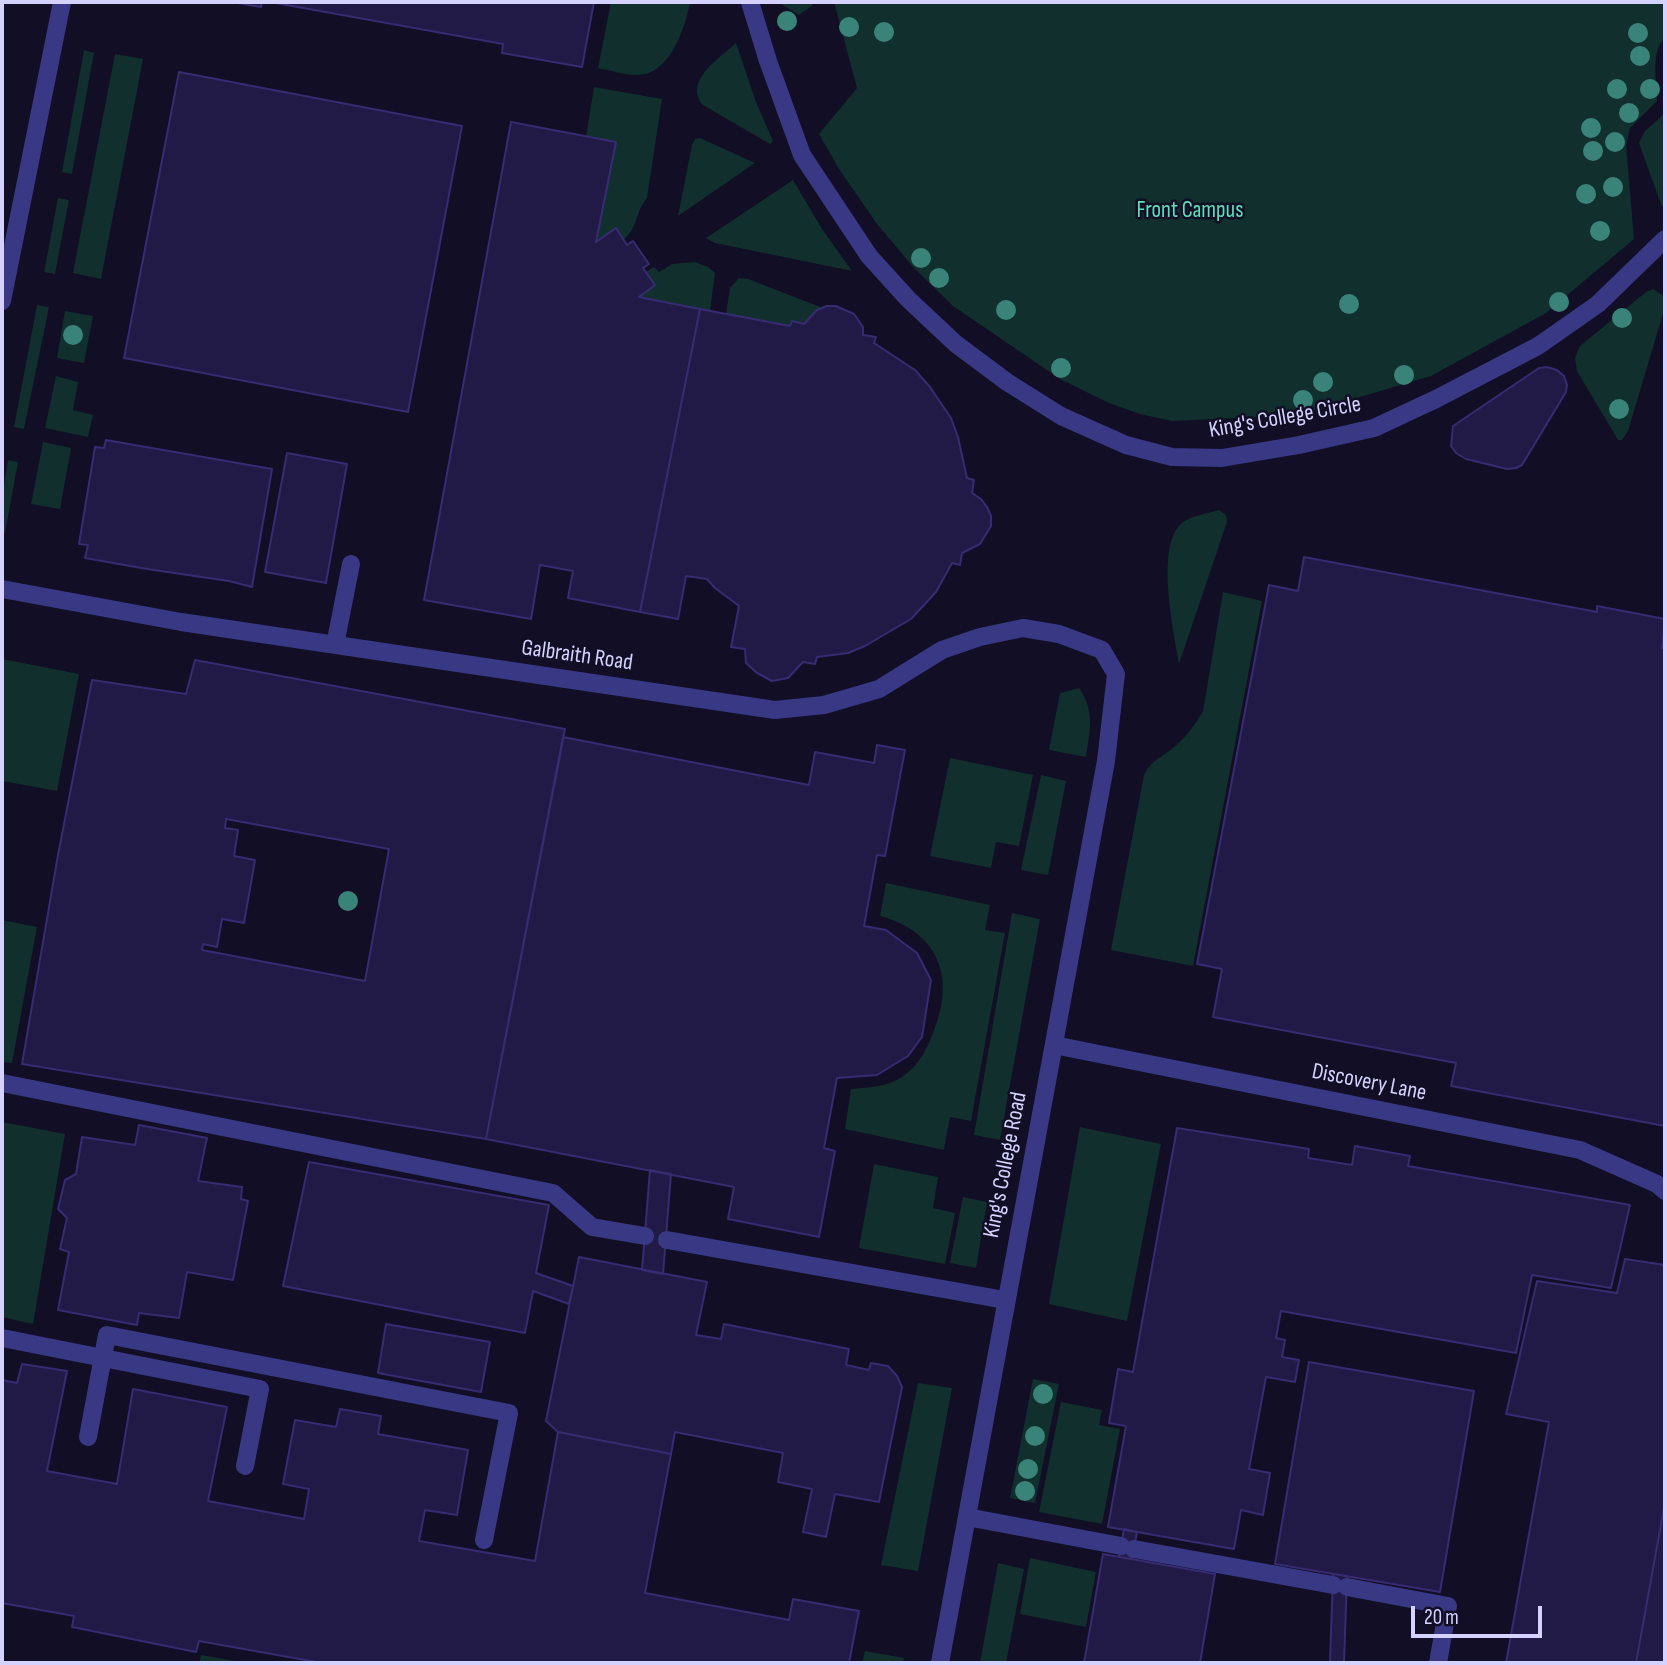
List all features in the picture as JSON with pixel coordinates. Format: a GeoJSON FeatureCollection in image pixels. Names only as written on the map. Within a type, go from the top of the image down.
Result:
{"type":"FeatureCollection","features":[{"type":"Feature","properties":{"kind":"street"},"geometry":{"type":"LineString","coordinates":[[2,301],[62,2]]}},
{"type":"Feature","properties":{"kind":"street","name":"King's College Circle"},"geometry":{"type":"LineString","coordinates":[[750,2],[802,155],[869,256],[908,299],[956,344],[1007,382],[1061,416],[1126,445],[1172,457],[1222,458],[1299,445],[1374,428],[1538,346],[1598,304],[1665,239]]}},
{"type":"Feature","properties":{"kind":"street"},"geometry":{"type":"LineString","coordinates":[[335,645],[351,564]]}},
{"type":"Feature","properties":{"kind":"street","name":"Galbraith Road"},"geometry":{"type":"LineString","coordinates":[[2,589],[153,617],[775,710],[824,705],[879,689],[942,650],[980,637],[1023,628],[1059,634],[1102,650],[1116,674]]}},
{"type":"Feature","properties":{"kind":"street","name":"King's College Road"},"geometry":{"type":"LineString","coordinates":[[940,1663],[1106,761],[1116,674]]}},
{"type":"Feature","properties":{"kind":"street","name":"Discovery Lane"},"geometry":{"type":"LineString","coordinates":[[1054,1045],[1580,1150],[1657,1184],[1665,1191]]}},
{"type":"Feature","properties":{"kind":"street"},"geometry":{"type":"LineString","coordinates":[[2,1083],[553,1192],[592,1227],[645,1236]]}},
{"type":"Feature","properties":{"kind":"street"},"geometry":{"type":"LineString","coordinates":[[667,1240],[1005,1300]]}},
{"type":"Feature","properties":{"kind":"street"},"geometry":{"type":"LineString","coordinates":[[88,1437],[107,1335],[509,1413],[484,1540]]}},
{"type":"Feature","properties":{"kind":"street"},"geometry":{"type":"LineString","coordinates":[[2,1338],[260,1390],[245,1466]]}},
{"type":"Feature","properties":{"kind":"street"},"geometry":{"type":"LineString","coordinates":[[967,1517],[1448,1606],[1438,1663]]}},
{"type":"Feature","properties":{"kind":"green space"},"geometry":{"type":"Polygon","coordinates":[[[611,2],[690,2],[680,37],[667,59],[658,68],[636,75],[598,68],[611,2]]]}},
{"type":"Feature","properties":{"kind":"green space"},"geometry":{"type":"Polygon","coordinates":[[[778,2],[813,2],[812,6],[799,15],[778,2]]]}},
{"type":"Feature","properties":{"kind":"green space","name":"Front Campus"},"geometry":{"type":"Polygon","coordinates":[[[834,2],[1665,2],[1665,38],[1657,51],[1656,59],[1657,101],[1630,128],[1626,145],[1634,239],[1546,313],[1431,376],[1299,415],[1172,421],[1140,414],[1109,403],[1060,379],[953,306],[914,268],[877,224],[839,169],[819,134],[857,88],[834,2]]]}},
{"type":"Feature","properties":{"kind":"green space"},"geometry":{"type":"Polygon","coordinates":[[[736,43],[756,102],[773,141],[770,144],[703,105],[698,96],[700,79],[713,63],[736,43]]]}},
{"type":"Feature","properties":{"kind":"green space"},"geometry":{"type":"Polygon","coordinates":[[[84,50],[94,53],[72,174],[62,172],[84,50]]]}},
{"type":"Feature","properties":{"kind":"green space"},"geometry":{"type":"Polygon","coordinates":[[[115,54],[143,59],[101,279],[73,273],[115,54]]]}},
{"type":"Feature","properties":{"kind":"green space"},"geometry":{"type":"Polygon","coordinates":[[[594,87],[662,99],[647,198],[631,231],[623,240],[616,228],[596,242],[616,143],[586,137],[594,87]]]}},
{"type":"Feature","properties":{"kind":"green space"},"geometry":{"type":"Polygon","coordinates":[[[1665,113],[1665,203],[1662,207],[1639,143],[1645,131],[1665,113]]]}},
{"type":"Feature","properties":{"kind":"green space"},"geometry":{"type":"Polygon","coordinates":[[[700,138],[755,163],[678,216],[692,145],[695,139],[700,138]]]}},
{"type":"Feature","properties":{"kind":"green space"},"geometry":{"type":"Polygon","coordinates":[[[793,180],[822,229],[852,271],[715,243],[706,238],[793,180]]]}},
{"type":"Feature","properties":{"kind":"green space"},"geometry":{"type":"Polygon","coordinates":[[[58,198],[69,200],[55,274],[44,272],[58,198]]]}},
{"type":"Feature","properties":{"kind":"green space"},"geometry":{"type":"Polygon","coordinates":[[[695,262],[715,273],[710,311],[639,297],[654,285],[646,272],[654,267],[659,272],[672,264],[695,262]]]}},
{"type":"Feature","properties":{"kind":"green space"},"geometry":{"type":"Polygon","coordinates":[[[739,278],[823,308],[817,310],[804,324],[792,321],[790,326],[726,314],[730,288],[739,278]]]}},
{"type":"Feature","properties":{"kind":"green space"},"geometry":{"type":"Polygon","coordinates":[[[1653,289],[1665,297],[1665,307],[1628,431],[1622,440],[1618,440],[1577,371],[1575,358],[1580,346],[1653,289]]]}},
{"type":"Feature","properties":{"kind":"green space"},"geometry":{"type":"Polygon","coordinates":[[[37,305],[49,307],[24,429],[14,427],[37,305]]]}},
{"type":"Feature","properties":{"kind":"green space"},"geometry":{"type":"Polygon","coordinates":[[[65,311],[93,316],[84,363],[57,358],[65,311]]]}},
{"type":"Feature","properties":{"kind":"green space"},"geometry":{"type":"Polygon","coordinates":[[[56,376],[78,382],[73,410],[93,415],[88,437],[45,428],[56,376]]]}},
{"type":"Feature","properties":{"kind":"green space"},"geometry":{"type":"Polygon","coordinates":[[[43,442],[71,448],[60,509],[31,504],[43,442]]]}},
{"type":"Feature","properties":{"kind":"green space"},"geometry":{"type":"Polygon","coordinates":[[[8,460],[18,462],[5,533],[2,532],[2,497],[8,460]]]}},
{"type":"Feature","properties":{"kind":"green space"},"geometry":{"type":"Polygon","coordinates":[[[1219,510],[1226,515],[1227,522],[1179,664],[1168,589],[1169,549],[1174,533],[1183,522],[1219,510]]]}},
{"type":"Feature","properties":{"kind":"green space"},"geometry":{"type":"Polygon","coordinates":[[[1223,592],[1262,601],[1193,966],[1111,950],[1144,775],[1154,762],[1182,740],[1203,711],[1223,592]]]}},
{"type":"Feature","properties":{"kind":"green space"},"geometry":{"type":"Polygon","coordinates":[[[2,659],[79,674],[57,791],[2,781],[2,659]]]}},
{"type":"Feature","properties":{"kind":"green space"},"geometry":{"type":"Polygon","coordinates":[[[1079,688],[1089,713],[1090,730],[1086,757],[1049,750],[1060,693],[1079,688]]]}},
{"type":"Feature","properties":{"kind":"green space"},"geometry":{"type":"Polygon","coordinates":[[[950,758],[1033,775],[1019,846],[996,842],[991,868],[930,856],[950,758]]]}},
{"type":"Feature","properties":{"kind":"green space"},"geometry":{"type":"Polygon","coordinates":[[[1041,775],[1066,781],[1048,875],[1021,870],[1041,775]]]}},
{"type":"Feature","properties":{"kind":"green space"},"geometry":{"type":"Polygon","coordinates":[[[886,883],[990,905],[985,930],[1005,933],[971,1121],[950,1117],[944,1150],[845,1129],[851,1089],[888,1084],[901,1078],[926,1049],[940,1013],[942,976],[929,946],[916,933],[900,923],[880,916],[886,883]]]}},
{"type":"Feature","properties":{"kind":"green space"},"geometry":{"type":"Polygon","coordinates":[[[1012,913],[1040,919],[1000,1140],[974,1135],[1012,913]]]}},
{"type":"Feature","properties":{"kind":"green space"},"geometry":{"type":"Polygon","coordinates":[[[2,920],[37,927],[12,1063],[2,1062],[2,920]]]}},
{"type":"Feature","properties":{"kind":"green space"},"geometry":{"type":"Polygon","coordinates":[[[2,1122],[65,1134],[33,1324],[2,1317],[2,1122]]]}},
{"type":"Feature","properties":{"kind":"green space"},"geometry":{"type":"Polygon","coordinates":[[[1080,1127],[1161,1144],[1127,1321],[1049,1304],[1080,1127]]]}},
{"type":"Feature","properties":{"kind":"green space"},"geometry":{"type":"Polygon","coordinates":[[[874,1164],[938,1177],[933,1208],[955,1213],[945,1264],[859,1248],[874,1164]]]}},
{"type":"Feature","properties":{"kind":"green space"},"geometry":{"type":"Polygon","coordinates":[[[963,1197],[987,1202],[976,1268],[950,1263],[963,1197]]]}},
{"type":"Feature","properties":{"kind":"green space"},"geometry":{"type":"Polygon","coordinates":[[[1033,1379],[1059,1384],[1035,1503],[1010,1498],[1033,1379]]]}},
{"type":"Feature","properties":{"kind":"green space"},"geometry":{"type":"Polygon","coordinates":[[[918,1383],[952,1388],[918,1571],[881,1565],[918,1383]]]}},
{"type":"Feature","properties":{"kind":"green space"},"geometry":{"type":"Polygon","coordinates":[[[1061,1402],[1102,1410],[1099,1425],[1120,1429],[1102,1524],[1039,1512],[1061,1402]]]}},
{"type":"Feature","properties":{"kind":"green space"},"geometry":{"type":"Polygon","coordinates":[[[1030,1558],[1096,1572],[1086,1627],[1020,1614],[1030,1558]]]}},
{"type":"Feature","properties":{"kind":"green space"},"geometry":{"type":"Polygon","coordinates":[[[998,1563],[1024,1569],[1006,1663],[980,1663],[998,1563]]]}},
{"type":"Feature","properties":{"kind":"green space"},"geometry":{"type":"Polygon","coordinates":[[[865,1651],[904,1658],[903,1663],[862,1663],[865,1651]]]}},
{"type":"Feature","properties":{"kind":"green space"},"geometry":{"type":"Polygon","coordinates":[[[201,1655],[246,1663],[199,1663],[201,1655]]]}},
{"type":"Feature","properties":{"kind":"building"},"geometry":{"type":"Polygon","coordinates":[[[232,2],[262,2],[261,7],[232,2]]]}},
{"type":"Feature","properties":{"kind":"building"},"geometry":{"type":"Polygon","coordinates":[[[270,2],[594,2],[582,67],[502,53],[503,44],[270,2]]]}},
{"type":"Feature","properties":{"kind":"building"},"geometry":{"type":"Polygon","coordinates":[[[179,72],[462,126],[408,412],[124,358],[179,72]]]}},
{"type":"Feature","properties":{"kind":"building"},"geometry":{"type":"Polygon","coordinates":[[[511,122],[616,142],[596,242],[616,228],[627,245],[633,241],[649,264],[643,268],[655,285],[639,297],[700,309],[640,612],[568,598],[573,571],[540,565],[531,619],[424,600],[511,122]]]}},
{"type":"Feature","properties":{"kind":"building"},"geometry":{"type":"Polygon","coordinates":[[[836,306],[854,314],[863,327],[863,335],[876,337],[874,343],[915,370],[930,387],[951,418],[967,478],[974,480],[972,493],[987,507],[991,526],[980,544],[962,553],[960,565],[952,563],[936,592],[911,619],[865,646],[848,653],[817,657],[815,664],[803,662],[788,678],[772,681],[746,663],[745,649],[731,647],[739,606],[707,579],[686,576],[678,619],[640,612],[700,309],[790,326],[792,321],[804,324],[817,310],[836,306]]]}},
{"type":"Feature","properties":{"kind":"building"},"geometry":{"type":"Polygon","coordinates":[[[1547,367],[1564,376],[1566,392],[1522,465],[1507,469],[1466,459],[1456,453],[1451,446],[1453,426],[1539,368],[1547,367]]]}},
{"type":"Feature","properties":{"kind":"building"},"geometry":{"type":"Polygon","coordinates":[[[106,440],[272,469],[252,587],[85,558],[88,545],[79,544],[95,447],[104,448],[106,440]]]}},
{"type":"Feature","properties":{"kind":"building"},"geometry":{"type":"Polygon","coordinates":[[[287,453],[347,464],[326,583],[265,572],[287,453]]]}},
{"type":"Feature","properties":{"kind":"building"},"geometry":{"type":"Polygon","coordinates":[[[1304,557],[1597,612],[1597,606],[1665,619],[1662,648],[1665,648],[1665,1126],[1451,1086],[1456,1063],[1213,1017],[1222,969],[1197,964],[1269,585],[1298,591],[1304,557]]]}},
{"type":"Feature","properties":{"kind":"building"},"geometry":{"type":"Polygon","coordinates":[[[195,660],[565,729],[486,1139],[22,1064],[92,680],[186,694],[195,660]],[[226,819],[225,828],[238,830],[234,856],[255,860],[244,923],[222,919],[217,947],[203,944],[202,950],[365,981],[389,849],[226,819]]]}},
{"type":"Feature","properties":{"kind":"building"},"geometry":{"type":"Polygon","coordinates":[[[563,737],[809,785],[815,752],[874,763],[877,745],[905,750],[885,856],[877,855],[864,926],[886,930],[917,953],[931,980],[922,1037],[908,1056],[877,1075],[837,1078],[824,1148],[835,1151],[819,1237],[728,1219],[734,1187],[486,1139],[563,737]]]}},
{"type":"Feature","properties":{"kind":"building"},"geometry":{"type":"Polygon","coordinates":[[[139,1125],[207,1138],[198,1181],[242,1187],[241,1199],[248,1201],[233,1280],[187,1272],[179,1318],[139,1313],[137,1325],[58,1310],[69,1252],[60,1249],[67,1218],[58,1209],[65,1180],[76,1174],[82,1137],[135,1145],[139,1125]]]}},
{"type":"Feature","properties":{"kind":"building"},"geometry":{"type":"Polygon","coordinates":[[[1177,1128],[1309,1149],[1308,1158],[1352,1165],[1355,1146],[1410,1156],[1408,1166],[1630,1205],[1611,1288],[1532,1275],[1516,1353],[1281,1311],[1276,1338],[1285,1340],[1282,1357],[1299,1360],[1295,1382],[1266,1377],[1249,1469],[1270,1473],[1263,1515],[1241,1510],[1234,1549],[1108,1527],[1126,1426],[1109,1423],[1118,1369],[1133,1372],[1177,1128]]]}},
{"type":"Feature","properties":{"kind":"building"},"geometry":{"type":"Polygon","coordinates":[[[309,1162],[549,1205],[536,1273],[573,1286],[569,1304],[533,1291],[525,1333],[283,1286],[309,1162]]]}},
{"type":"Feature","properties":{"kind":"building"},"geometry":{"type":"Polygon","coordinates":[[[650,1170],[671,1174],[663,1274],[642,1270],[650,1170]]]}},
{"type":"Feature","properties":{"kind":"building"},"geometry":{"type":"Polygon","coordinates":[[[579,1257],[707,1282],[696,1335],[721,1339],[724,1324],[849,1349],[846,1365],[869,1370],[871,1363],[888,1366],[902,1387],[879,1502],[835,1494],[826,1537],[803,1532],[812,1489],[778,1482],[783,1453],[675,1432],[671,1454],[558,1432],[546,1421],[579,1257]]]}},
{"type":"Feature","properties":{"kind":"building"},"geometry":{"type":"Polygon","coordinates":[[[1625,1259],[1665,1265],[1665,1502],[1636,1663],[1506,1663],[1549,1422],[1506,1414],[1537,1281],[1617,1293],[1625,1259]]]}},
{"type":"Feature","properties":{"kind":"building"},"geometry":{"type":"Polygon","coordinates":[[[386,1324],[490,1342],[481,1392],[378,1373],[386,1324]]]}},
{"type":"Feature","properties":{"kind":"building"},"geometry":{"type":"Polygon","coordinates":[[[1309,1362],[1474,1391],[1440,1592],[1275,1564],[1309,1362]]]}},
{"type":"Feature","properties":{"kind":"building"},"geometry":{"type":"Polygon","coordinates":[[[22,1364],[67,1371],[47,1471],[117,1484],[133,1389],[227,1407],[208,1501],[304,1519],[309,1489],[283,1484],[295,1420],[336,1427],[340,1409],[381,1416],[378,1434],[468,1450],[457,1515],[425,1510],[419,1541],[535,1561],[558,1432],[671,1454],[645,1593],[789,1620],[793,1599],[859,1611],[849,1663],[322,1663],[199,1641],[196,1652],[72,1627],[74,1616],[2,1603],[2,1380],[17,1383],[22,1364]]]}},
{"type":"Feature","properties":{"kind":"building"},"geometry":{"type":"Polygon","coordinates":[[[1665,1502],[1665,1663],[1636,1663],[1665,1502]]]}},
{"type":"Feature","properties":{"kind":"building"},"geometry":{"type":"Polygon","coordinates":[[[1124,1529],[1137,1532],[1132,1559],[1119,1557],[1124,1529]]]}},
{"type":"Feature","properties":{"kind":"building"},"geometry":{"type":"Polygon","coordinates":[[[1103,1554],[1215,1574],[1200,1663],[1084,1663],[1103,1554]]]}},
{"type":"Feature","properties":{"kind":"building"},"geometry":{"type":"Polygon","coordinates":[[[1333,1574],[1347,1576],[1344,1663],[1330,1663],[1333,1574]]]}}]}
